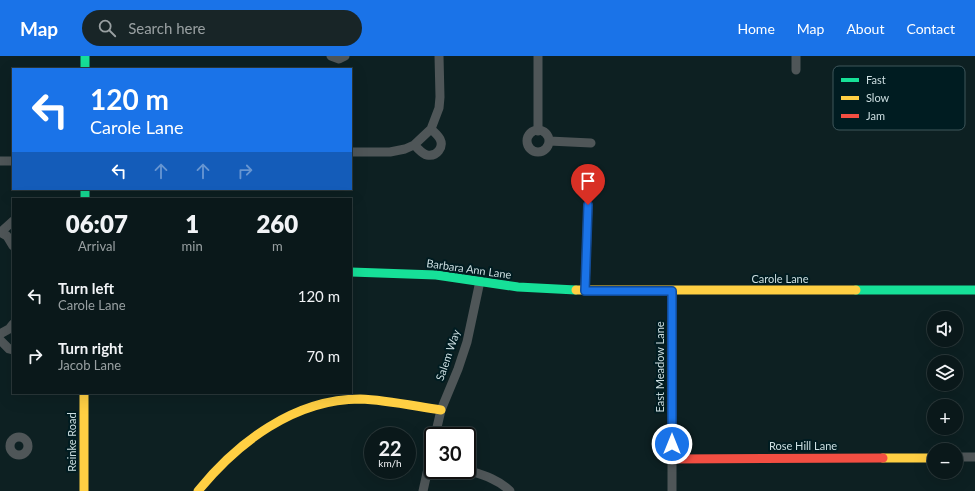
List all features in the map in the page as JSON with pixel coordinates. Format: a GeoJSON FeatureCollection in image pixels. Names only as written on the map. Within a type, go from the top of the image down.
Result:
{"type":"FeatureCollection","features":[{"type":"Feature","properties":{"kind":"street"},"geometry":{"type":"LineString","coordinates":[[85,56],[85,68]]}},
{"type":"Feature","properties":{"kind":"street"},"geometry":{"type":"LineString","coordinates":[[331,56],[339,59],[345,56]]}},
{"type":"Feature","properties":{"kind":"street"},"geometry":{"type":"LineString","coordinates":[[352,152],[390,152],[405,149],[414,145],[431,129],[439,108],[439,56]]}},
{"type":"Feature","properties":{"kind":"street"},"geometry":{"type":"LineString","coordinates":[[538,56],[538,130]]}},
{"type":"Feature","properties":{"kind":"street"},"geometry":{"type":"LineString","coordinates":[[796,56],[796,70]]}},
{"type":"Feature","properties":{"kind":"street"},"geometry":{"type":"LineString","coordinates":[[414,145],[427,155],[434,155],[437,153],[441,146],[441,140],[431,129]]}},
{"type":"Feature","properties":{"kind":"street"},"geometry":{"type":"LineString","coordinates":[[538,130],[544,132],[549,141],[547,148],[537,152],[530,149],[527,139],[531,133],[538,130]]}},
{"type":"Feature","properties":{"kind":"street"},"geometry":{"type":"LineString","coordinates":[[549,141],[591,143]]}},
{"type":"Feature","properties":{"kind":"street"},"geometry":{"type":"LineString","coordinates":[[0,161],[12,161]]}},
{"type":"Feature","properties":{"kind":"street"},"geometry":{"type":"LineString","coordinates":[[585,291],[588,205]]}},
{"type":"Feature","properties":{"kind":"street"},"geometry":{"type":"LineString","coordinates":[[12,222],[1,232],[12,244]]}},
{"type":"Feature","properties":{"kind":"street","name":"Barbara Ann Lane"},"geometry":{"type":"LineString","coordinates":[[352,272],[436,275],[518,287],[585,291]]}},
{"type":"Feature","properties":{"kind":"street","name":"Salem Way"},"geometry":{"type":"LineString","coordinates":[[437,427],[441,410],[458,369],[467,342],[480,281]]}},
{"type":"Feature","properties":{"kind":"street","name":"Carole Lane"},"geometry":{"type":"LineString","coordinates":[[585,291],[975,290]]}},
{"type":"Feature","properties":{"kind":"street","name":"East Meadow Lane"},"geometry":{"type":"LineString","coordinates":[[672,291],[672,491]]}},
{"type":"Feature","properties":{"kind":"street"},"geometry":{"type":"LineString","coordinates":[[0,334],[10,329],[12,326]]}},
{"type":"Feature","properties":{"kind":"street"},"geometry":{"type":"LineString","coordinates":[[0,340],[9,349],[12,350]]}},
{"type":"Feature","properties":{"kind":"street","name":"Reinke Road"},"geometry":{"type":"LineString","coordinates":[[84,394],[84,491]]}},
{"type":"Feature","properties":{"kind":"street"},"geometry":{"type":"LineString","coordinates":[[198,491],[207,478],[237,449],[255,436],[279,422],[304,410],[323,404],[356,400],[373,400],[441,410]]}},
{"type":"Feature","properties":{"kind":"street"},"geometry":{"type":"LineString","coordinates":[[0,443],[10,444]]}},
{"type":"Feature","properties":{"kind":"street"},"geometry":{"type":"LineString","coordinates":[[963,458],[975,457]]}},
{"type":"Feature","properties":{"kind":"street","name":"Rose Hill Lane"},"geometry":{"type":"LineString","coordinates":[[672,459],[927,458]]}},
{"type":"Feature","properties":{"kind":"street"},"geometry":{"type":"LineString","coordinates":[[476,473],[502,483],[510,491]]}},
{"type":"Feature","properties":{"kind":"street"},"geometry":{"type":"LineString","coordinates":[[423,491],[426,479]]}},
{"type":"Feature","properties":{"kind":"traffic: fast"},"geometry":{"type":"LineString","coordinates":[[85,56],[85,68]]}},
{"type":"Feature","properties":{"kind":"traffic: fast"},"geometry":{"type":"LineString","coordinates":[[85,190],[85,198]]}},
{"type":"Feature","properties":{"kind":"traffic: fast"},"geometry":{"type":"LineString","coordinates":[[352,272],[436,275],[518,287],[576,290]]}},
{"type":"Feature","properties":{"kind":"traffic: fast"},"geometry":{"type":"LineString","coordinates":[[856,290],[975,290]]}},
{"type":"Feature","properties":{"kind":"traffic: slow"},"geometry":{"type":"LineString","coordinates":[[576,290],[856,290]]}},
{"type":"Feature","properties":{"kind":"traffic: slow"},"geometry":{"type":"LineString","coordinates":[[84,394],[84,491]]}},
{"type":"Feature","properties":{"kind":"traffic: slow"},"geometry":{"type":"LineString","coordinates":[[198,491],[230,456],[249,441],[290,415],[312,407],[336,401],[360,399],[441,410]]}},
{"type":"Feature","properties":{"kind":"traffic: slow"},"geometry":{"type":"LineString","coordinates":[[883,458],[927,458]]}},
{"type":"Feature","properties":{"kind":"traffic: jam"},"geometry":{"type":"LineString","coordinates":[[672,459],[883,458]]}},
{"type":"Feature","properties":{"kind":"route"},"geometry":{"type":"LineString","coordinates":[[588,205],[585,291],[672,291],[672,444]]}}]}
